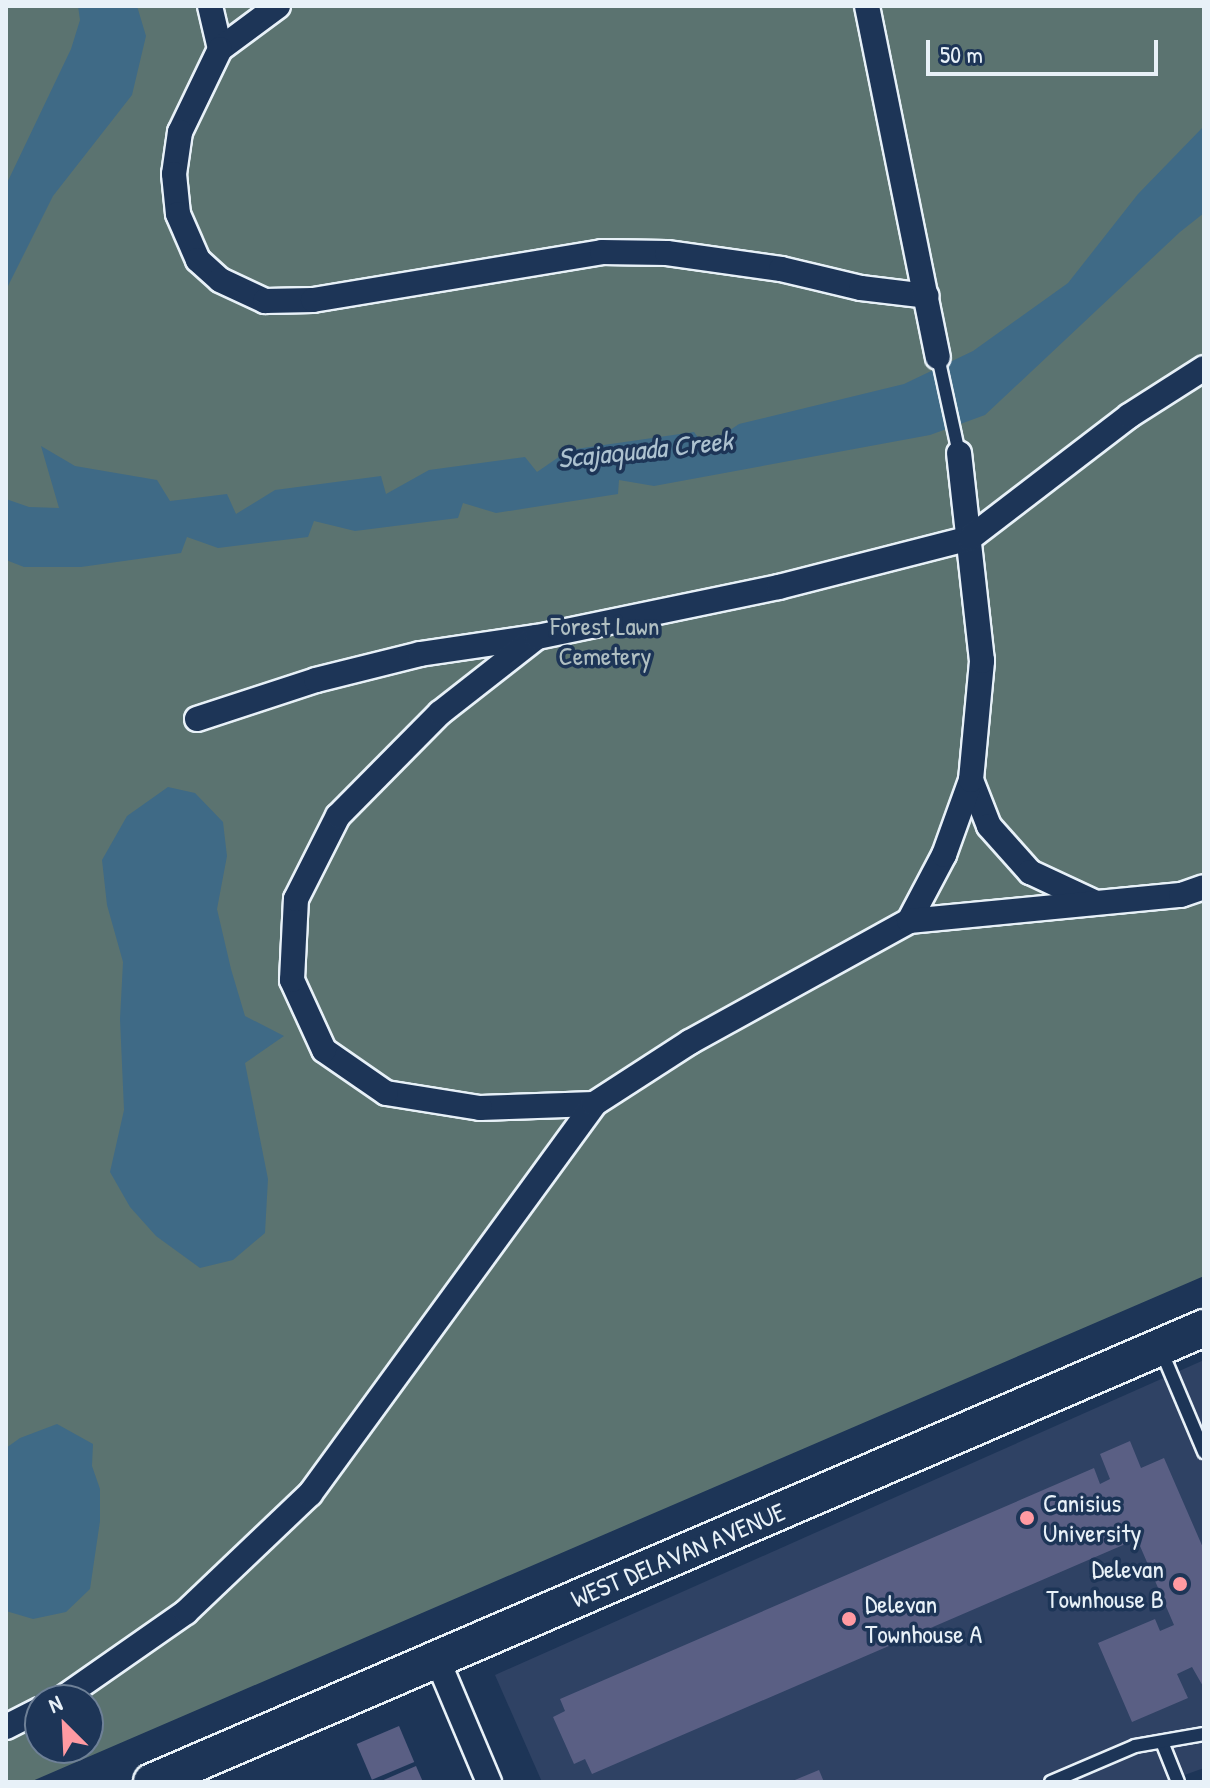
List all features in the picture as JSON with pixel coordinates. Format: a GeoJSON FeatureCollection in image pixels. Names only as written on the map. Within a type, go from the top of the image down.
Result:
{"type":"FeatureCollection","features":[{"type":"Feature","properties":{"kind":"street"},"geometry":{"type":"LineString","coordinates":[[210,6],[220,49]]}},
{"type":"Feature","properties":{"kind":"street"},"geometry":{"type":"LineString","coordinates":[[278,6],[220,49],[180,132],[174,174],[178,214],[198,260],[220,280],[265,301],[313,300],[602,252],[667,253],[769,267],[861,288],[927,296]]}},
{"type":"Feature","properties":{"kind":"street"},"geometry":{"type":"LineString","coordinates":[[867,6],[938,357]]}},
{"type":"Feature","properties":{"kind":"street"},"geometry":{"type":"LineString","coordinates":[[197,719],[316,680],[420,654],[537,637],[779,587],[970,538],[1129,416],[1204,368]]}},
{"type":"Feature","properties":{"kind":"street"},"geometry":{"type":"LineString","coordinates":[[909,921],[944,855],[971,780],[982,661],[959,453]]}},
{"type":"Feature","properties":{"kind":"street"},"geometry":{"type":"LineString","coordinates":[[537,637],[440,713],[338,816],[296,899],[292,980],[324,1050],[386,1093],[480,1108],[594,1104]]}},
{"type":"Feature","properties":{"kind":"street"},"geometry":{"type":"LineString","coordinates":[[971,780],[989,826],[1030,872],[1097,903]]}},
{"type":"Feature","properties":{"kind":"street"},"geometry":{"type":"LineString","coordinates":[[83,1684],[186,1612],[310,1494],[594,1104],[690,1042],[909,921],[1181,895],[1204,887]]}},
{"type":"Feature","properties":{"kind":"street","name":"WEST DELAVAN AVENUE"},"geometry":{"type":"LineString","coordinates":[[152,1782],[1204,1328]]}},
{"type":"Feature","properties":{"kind":"street"},"geometry":{"type":"LineString","coordinates":[[437,1659],[489,1782]]}},
{"type":"Feature","properties":{"kind":"street"},"geometry":{"type":"LineString","coordinates":[[6,1727],[24,1718]]}},
{"type":"Feature","properties":{"kind":"lane"},"geometry":{"type":"LineString","coordinates":[[938,357],[959,453]]}},
{"type":"Feature","properties":{"kind":"lane"},"geometry":{"type":"LineString","coordinates":[[1160,1347],[1204,1452]]}},
{"type":"Feature","properties":{"kind":"lane"},"geometry":{"type":"LineString","coordinates":[[1051,1782],[1135,1746],[1204,1734]]}},
{"type":"Feature","properties":{"kind":"lane"},"geometry":{"type":"LineString","coordinates":[[1162,1742],[1178,1782]]}},
{"type":"Feature","properties":{"kind":"shaded area","name":"Canisius University"},"geometry":{"type":"Polygon","coordinates":[[[1204,1360],[1204,1768],[1165,1782],[542,1782],[495,1675],[1204,1360]]]}},
{"type":"Feature","properties":{"kind":"green space","name":"Forest Lawn Cemetery"},"geometry":{"type":"Polygon","coordinates":[[[6,6],[1204,6],[1204,1276],[104,1750],[104,1684],[24,1684],[24,1764],[72,1764],[30,1782],[6,1782],[6,6]]]}},
{"type":"Feature","properties":{"kind":"water"},"geometry":{"type":"Polygon","coordinates":[[[78,6],[137,6],[146,36],[132,95],[53,196],[6,290],[6,185],[71,49],[80,20],[78,6]]]}},
{"type":"Feature","properties":{"kind":"water","name":"Scajaquada Creek"},"geometry":{"type":"Polygon","coordinates":[[[1204,126],[1204,213],[985,415],[930,435],[654,486],[619,480],[618,494],[496,513],[463,503],[458,518],[355,531],[314,521],[308,537],[218,548],[187,537],[181,553],[81,567],[24,567],[6,560],[6,499],[29,507],[59,508],[41,446],[75,466],[157,480],[170,501],[227,494],[236,514],[275,490],[381,476],[386,494],[429,470],[525,457],[537,472],[569,450],[694,432],[705,447],[739,424],[904,384],[973,351],[1068,283],[1138,194],[1204,126]]]}},
{"type":"Feature","properties":{"kind":"water"},"geometry":{"type":"Polygon","coordinates":[[[168,787],[195,793],[223,822],[227,856],[217,909],[231,969],[245,1016],[284,1036],[245,1063],[268,1179],[265,1233],[233,1260],[200,1268],[156,1236],[130,1207],[110,1172],[124,1110],[120,1019],[123,962],[107,905],[102,860],[127,816],[168,787]]]}},
{"type":"Feature","properties":{"kind":"water"},"geometry":{"type":"Polygon","coordinates":[[[57,1424],[93,1444],[92,1466],[100,1489],[100,1521],[90,1589],[66,1612],[33,1619],[6,1611],[6,1448],[20,1438],[57,1424]]]}},
{"type":"Feature","properties":{"kind":"building","name":"Delevan Townhouse A"},"geometry":{"type":"Polygon","coordinates":[[[1130,1441],[1141,1468],[1164,1458],[1204,1550],[1204,1688],[1192,1667],[1177,1674],[1188,1698],[1132,1722],[1098,1643],[1155,1619],[1160,1631],[1174,1625],[1137,1539],[592,1774],[585,1759],[574,1764],[553,1717],[565,1711],[560,1699],[1094,1468],[1100,1484],[1110,1479],[1100,1454],[1130,1441]]]}},
{"type":"Feature","properties":{"kind":"building"},"geometry":{"type":"Polygon","coordinates":[[[399,1726],[414,1762],[372,1780],[357,1744],[399,1726]]]}},
{"type":"Feature","properties":{"kind":"building"},"geometry":{"type":"Polygon","coordinates":[[[416,1766],[423,1782],[379,1782],[416,1766]]]}},
{"type":"Feature","properties":{"kind":"building"},"geometry":{"type":"Polygon","coordinates":[[[819,1770],[824,1782],[790,1782],[819,1770]]]}},
{"type":"Feature","properties":{"kind":"place","name":"Canisius University"},"geometry":{"type":"Point","coordinates":[1027,1518]}},
{"type":"Feature","properties":{"kind":"place","name":"Delevan Townhouse B"},"geometry":{"type":"Point","coordinates":[1180,1584]}},
{"type":"Feature","properties":{"kind":"place","name":"Delevan Townhouse A"},"geometry":{"type":"Point","coordinates":[849,1619]}}]}
